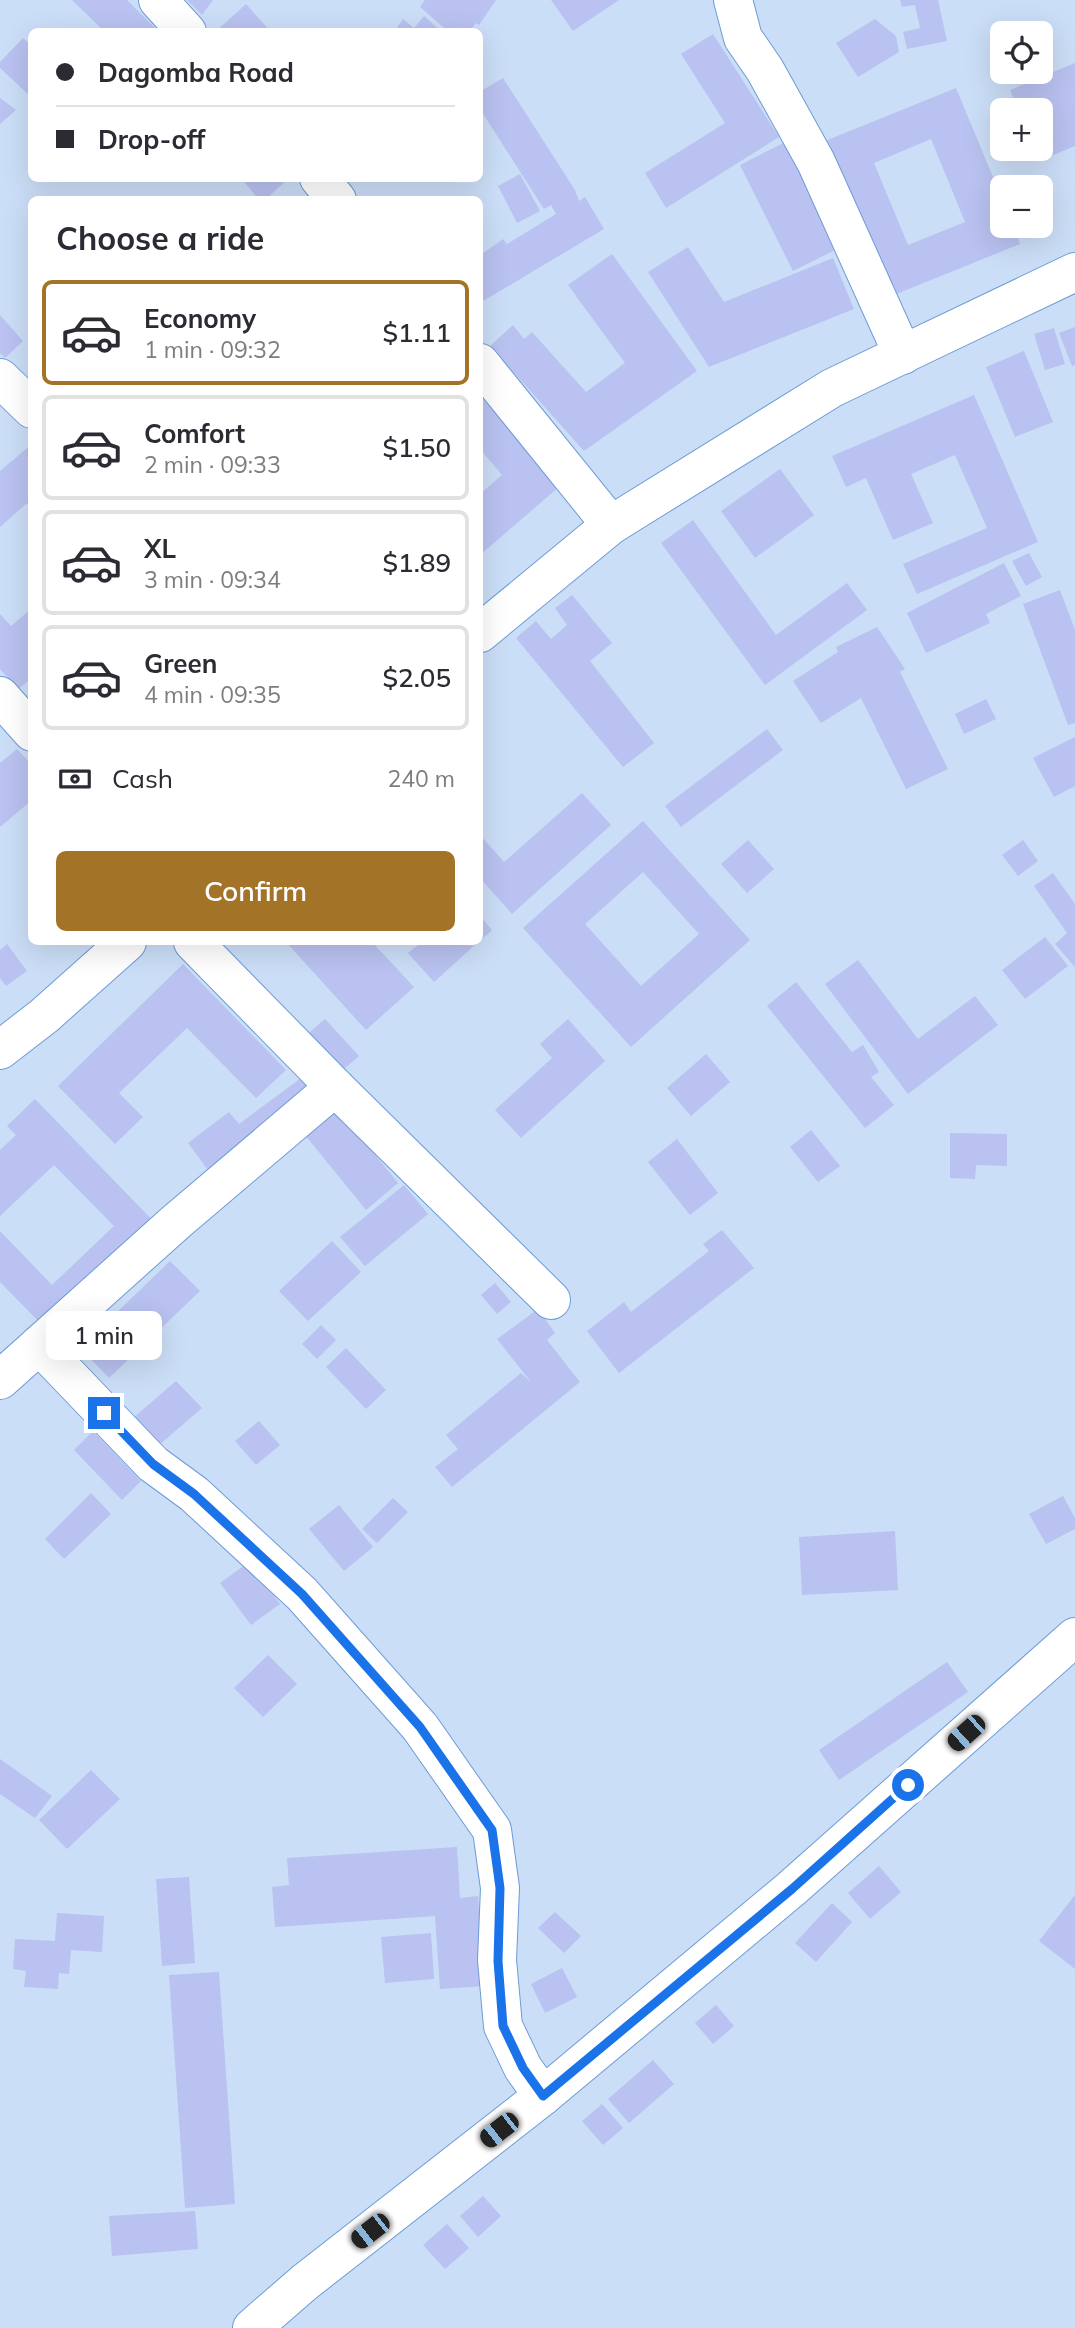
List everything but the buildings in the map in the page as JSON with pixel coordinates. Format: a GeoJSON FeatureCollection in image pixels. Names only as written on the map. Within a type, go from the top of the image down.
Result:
{"type":"FeatureCollection","features":[{"type":"Feature","properties":{"kind":"street"},"geometry":{"type":"LineString","coordinates":[[158,0],[183,28]]}},
{"type":"Feature","properties":{"kind":"street"},"geometry":{"type":"LineString","coordinates":[[733,0],[743,38],[765,70],[816,162],[903,355]]}},
{"type":"Feature","properties":{"kind":"street"},"geometry":{"type":"LineString","coordinates":[[322,182],[334,196]]}},
{"type":"Feature","properties":{"kind":"street"},"geometry":{"type":"LineString","coordinates":[[483,631],[611,525],[832,388],[1075,272]]}},
{"type":"Feature","properties":{"kind":"street"},"geometry":{"type":"LineString","coordinates":[[483,367],[611,525]]}},
{"type":"Feature","properties":{"kind":"street"},"geometry":{"type":"LineString","coordinates":[[0,378],[28,405]]}},
{"type":"Feature","properties":{"kind":"street"},"geometry":{"type":"LineString","coordinates":[[0,696],[28,728]]}},
{"type":"Feature","properties":{"kind":"street"},"geometry":{"type":"LineString","coordinates":[[4,1036],[44,1017],[124,945]]}},
{"type":"Feature","properties":{"kind":"street"},"geometry":{"type":"LineString","coordinates":[[196,945],[551,1300]]}},
{"type":"Feature","properties":{"kind":"street"},"geometry":{"type":"LineString","coordinates":[[0,1380],[176,1222],[335,1087]]}},
{"type":"Feature","properties":{"kind":"street"},"geometry":{"type":"LineString","coordinates":[[39,1345],[153,1464],[194,1494],[302,1594],[420,1727],[492,1830],[500,1888],[498,1961],[503,2026],[523,2068],[543,2096]]}},
{"type":"Feature","properties":{"kind":"street"},"geometry":{"type":"LineString","coordinates":[[253,2328],[304,2282],[543,2096],[792,1889],[1075,1637]]}},
{"type":"Feature","properties":{"kind":"route"},"geometry":{"type":"LineString","coordinates":[[104,1413],[153,1464],[194,1494],[302,1594],[420,1727],[492,1830],[500,1888],[498,1961],[503,2026],[523,2068],[543,2096],[792,1889],[908,1785]]}}]}
